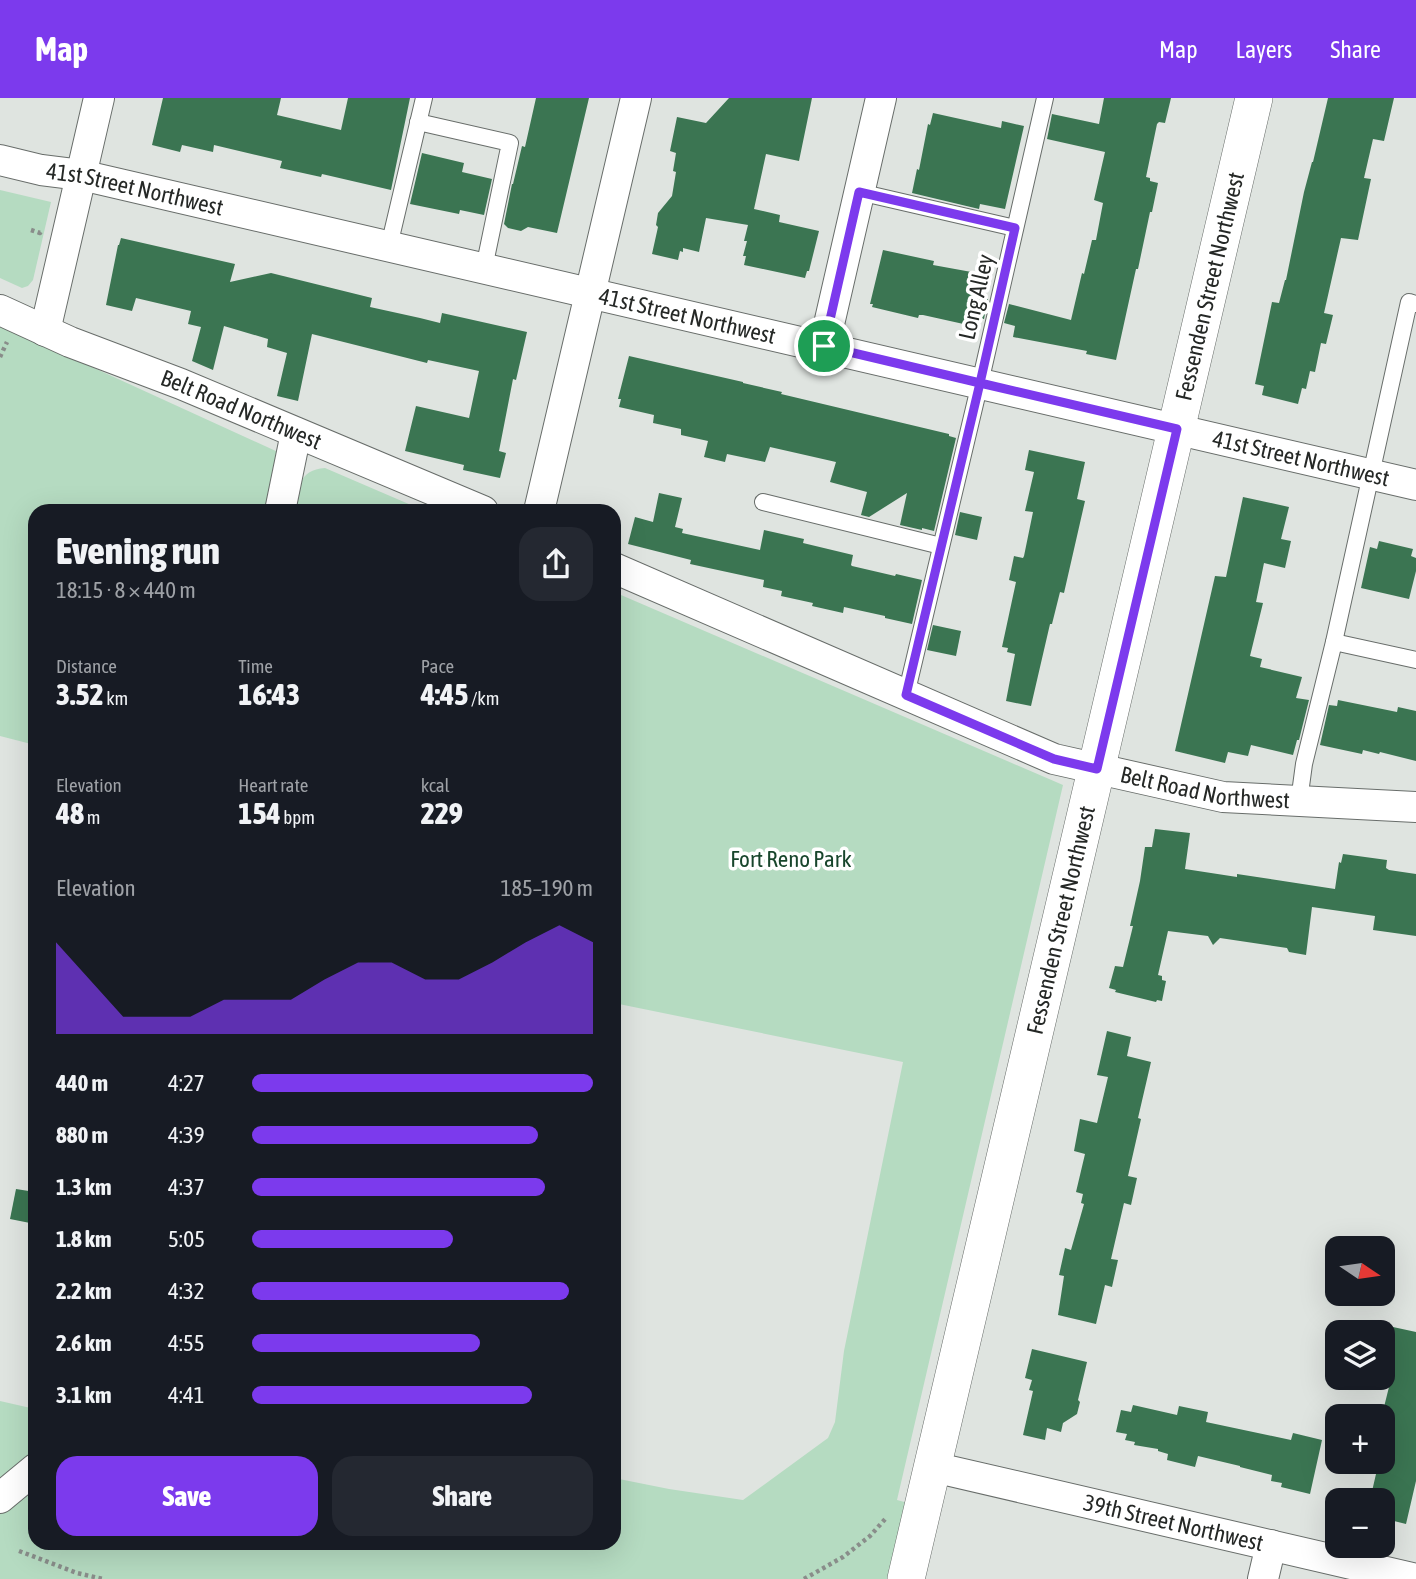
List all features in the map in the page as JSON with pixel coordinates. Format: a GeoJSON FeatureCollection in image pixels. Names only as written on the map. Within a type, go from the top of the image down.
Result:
{"type":"FeatureCollection","features":[{"type":"Feature","properties":{"kind":"street"},"geometry":{"type":"LineString","coordinates":[[45,331],[99,98]]}},
{"type":"Feature","properties":{"kind":"street"},"geometry":{"type":"LineString","coordinates":[[542,504],[636,98]]}},
{"type":"Feature","properties":{"kind":"street"},"geometry":{"type":"LineString","coordinates":[[824,346],[881,98]]}},
{"type":"Feature","properties":{"kind":"street","name":"Fessenden Street Northwest"},"geometry":{"type":"LineString","coordinates":[[906,1579],[1254,98]]}},
{"type":"Feature","properties":{"kind":"street","name":"41st Street Northwest"},"geometry":{"type":"LineString","coordinates":[[0,160],[41,170],[81,175],[1416,485]]}},
{"type":"Feature","properties":{"kind":"street","name":"Belt Road Northwest"},"geometry":{"type":"LineString","coordinates":[[0,310],[45,331],[181,384],[466,504]]}},
{"type":"Feature","properties":{"kind":"street"},"geometry":{"type":"LineString","coordinates":[[281,504],[296,433]]}},
{"type":"Feature","properties":{"kind":"street","name":"Belt Road Northwest"},"geometry":{"type":"LineString","coordinates":[[621,571],[1054,759],[1223,797],[1416,807]]}},
{"type":"Feature","properties":{"kind":"street","name":"39th Street Northwest"},"geometry":{"type":"LineString","coordinates":[[933,1467],[1416,1579]]}},
{"type":"Feature","properties":{"kind":"street"},"geometry":{"type":"LineString","coordinates":[[0,1498],[28,1475]]}},
{"type":"Feature","properties":{"kind":"street"},"geometry":{"type":"LineString","coordinates":[[1263,1579],[1271,1545]]}},
{"type":"Feature","properties":{"kind":"lane"},"geometry":{"type":"LineString","coordinates":[[389,246],[424,98]]}},
{"type":"Feature","properties":{"kind":"lane","name":"Long Alley"},"geometry":{"type":"LineString","coordinates":[[906,695],[1045,98]]}},
{"type":"Feature","properties":{"kind":"lane"},"geometry":{"type":"LineString","coordinates":[[418,122],[510,143],[484,268]]}},
{"type":"Feature","properties":{"kind":"lane"},"geometry":{"type":"LineString","coordinates":[[859,192],[1015,228]]}},
{"type":"Feature","properties":{"kind":"lane"},"geometry":{"type":"LineString","coordinates":[[1299,801],[1304,765],[1409,302],[1416,304]]}},
{"type":"Feature","properties":{"kind":"lane"},"geometry":{"type":"LineString","coordinates":[[763,502],[942,546]]}},
{"type":"Feature","properties":{"kind":"lane"},"geometry":{"type":"LineString","coordinates":[[1334,642],[1416,660]]}},
{"type":"Feature","properties":{"kind":"path"},"geometry":{"type":"LineString","coordinates":[[804,1579],[843,1557],[870,1536],[895,1509]]}},
{"type":"Feature","properties":{"kind":"path"},"geometry":{"type":"LineString","coordinates":[[19,1551],[76,1573],[103,1579]]}},
{"type":"Feature","properties":{"kind":"green space"},"geometry":{"type":"Polygon","coordinates":[[[0,190],[51,202],[33,280],[22,288],[0,278],[0,190]]]}},
{"type":"Feature","properties":{"kind":"green space"},"geometry":{"type":"Polygon","coordinates":[[[0,325],[278,452],[267,504],[28,504],[28,743],[0,736],[0,325]]]}},
{"type":"Feature","properties":{"kind":"green space"},"geometry":{"type":"Polygon","coordinates":[[[325,468],[409,504],[295,504],[298,488],[304,477],[325,468]]]}},
{"type":"Feature","properties":{"kind":"green space","name":"Fort Reno Park"},"geometry":{"type":"Polygon","coordinates":[[[621,595],[1063,785],[897,1500],[908,1503],[890,1579],[0,1579],[0,1401],[28,1407],[28,1550],[621,1550],[621,1479],[743,1500],[828,1438],[835,1422],[844,1351],[903,1062],[621,1004],[621,595]]]}},
{"type":"Feature","properties":{"kind":"building"},"geometry":{"type":"Polygon","coordinates":[[[163,98],[281,98],[277,115],[341,130],[348,98],[410,98],[391,190],[322,174],[321,177],[280,168],[282,161],[214,145],[213,152],[182,145],[180,152],[152,145],[163,98]]]}},
{"type":"Feature","properties":{"kind":"building"},"geometry":{"type":"Polygon","coordinates":[[[536,98],[589,98],[557,233],[528,227],[521,231],[508,228],[504,224],[536,98]]]}},
{"type":"Feature","properties":{"kind":"building"},"geometry":{"type":"Polygon","coordinates":[[[729,98],[812,98],[799,161],[766,154],[754,209],[780,215],[779,222],[819,231],[805,278],[744,265],[746,256],[743,256],[747,241],[744,241],[748,225],[706,218],[699,252],[683,248],[678,260],[652,254],[658,213],[672,196],[676,153],[670,151],[677,117],[706,123],[729,98]]]}},
{"type":"Feature","properties":{"kind":"building"},"geometry":{"type":"Polygon","coordinates":[[[1104,98],[1171,98],[1165,123],[1157,124],[1146,177],[1158,183],[1116,360],[1086,354],[1087,351],[1013,337],[1015,326],[1004,323],[1009,304],[1071,320],[1092,240],[1096,240],[1103,203],[1094,200],[1105,152],[1047,139],[1052,114],[1099,124],[1104,98]]]}},
{"type":"Feature","properties":{"kind":"building"},"geometry":{"type":"Polygon","coordinates":[[[1328,98],[1394,98],[1384,141],[1373,139],[1364,178],[1371,179],[1358,240],[1341,238],[1324,313],[1333,315],[1326,344],[1321,343],[1315,372],[1310,371],[1306,389],[1302,388],[1298,404],[1262,395],[1264,386],[1255,384],[1272,302],[1279,303],[1286,280],[1304,192],[1328,98]]]}},
{"type":"Feature","properties":{"kind":"building"},"geometry":{"type":"Polygon","coordinates":[[[933,113],[1001,128],[1002,121],[1024,126],[1005,209],[980,204],[979,209],[912,193],[933,113]]]}},
{"type":"Feature","properties":{"kind":"building"},"geometry":{"type":"Polygon","coordinates":[[[422,153],[464,163],[462,172],[492,179],[484,215],[460,210],[459,214],[410,204],[422,153]]]}},
{"type":"Feature","properties":{"kind":"building"},"geometry":{"type":"Polygon","coordinates":[[[121,238],[235,264],[230,282],[271,273],[372,298],[370,307],[440,323],[442,313],[527,332],[516,380],[513,379],[499,451],[506,453],[500,478],[463,470],[464,465],[405,451],[416,406],[469,418],[479,371],[428,360],[427,363],[312,334],[298,401],[277,396],[287,353],[267,347],[268,339],[224,326],[213,370],[192,361],[201,327],[188,324],[191,311],[136,298],[132,311],[106,305],[121,238]]]}},
{"type":"Feature","properties":{"kind":"building"},"geometry":{"type":"Polygon","coordinates":[[[883,250],[934,261],[933,265],[977,273],[980,277],[976,296],[988,299],[984,319],[970,317],[968,325],[923,315],[918,318],[872,307],[873,304],[870,304],[883,250]]]}},
{"type":"Feature","properties":{"kind":"building"},"geometry":{"type":"Polygon","coordinates":[[[629,356],[743,382],[956,438],[934,531],[900,525],[907,493],[869,517],[861,515],[867,492],[830,482],[836,462],[770,447],[765,462],[727,454],[725,462],[704,457],[708,441],[681,435],[681,429],[653,423],[654,415],[619,407],[621,399],[618,399],[629,356]]]}},
{"type":"Feature","properties":{"kind":"building"},"geometry":{"type":"Polygon","coordinates":[[[1029,450],[1085,462],[1077,499],[1085,501],[1064,593],[1060,592],[1050,624],[1031,706],[1006,701],[1015,654],[1002,647],[1016,582],[1009,580],[1014,556],[1024,556],[1033,512],[1025,511],[1034,472],[1025,470],[1029,450]]]}},
{"type":"Feature","properties":{"kind":"building"},"geometry":{"type":"Polygon","coordinates":[[[659,493],[682,498],[675,527],[683,529],[682,533],[760,550],[764,530],[804,539],[803,543],[853,555],[852,566],[922,580],[912,624],[844,607],[843,613],[812,606],[813,603],[781,596],[782,591],[763,587],[764,580],[690,564],[691,560],[628,544],[635,517],[653,522],[659,493]]]}},
{"type":"Feature","properties":{"kind":"building"},"geometry":{"type":"Polygon","coordinates":[[[1243,497],[1289,507],[1281,539],[1291,541],[1285,568],[1264,563],[1256,602],[1263,603],[1250,656],[1262,659],[1260,667],[1302,677],[1296,698],[1309,700],[1293,755],[1251,745],[1248,756],[1228,752],[1225,763],[1175,751],[1215,576],[1226,577],[1243,497]]]}},
{"type":"Feature","properties":{"kind":"building"},"geometry":{"type":"Polygon","coordinates":[[[960,512],[982,517],[977,540],[955,535],[960,512]]]}},
{"type":"Feature","properties":{"kind":"building"},"geometry":{"type":"Polygon","coordinates":[[[1379,541],[1413,549],[1411,556],[1416,558],[1416,571],[1409,599],[1361,588],[1370,547],[1377,549],[1379,541]]]}},
{"type":"Feature","properties":{"kind":"building"},"geometry":{"type":"Polygon","coordinates":[[[933,625],[961,631],[956,656],[927,650],[933,625]]]}},
{"type":"Feature","properties":{"kind":"building"},"geometry":{"type":"Polygon","coordinates":[[[1338,700],[1397,712],[1398,707],[1416,711],[1416,761],[1380,752],[1379,754],[1363,750],[1362,754],[1320,745],[1329,705],[1337,706],[1338,700]]]}},
{"type":"Feature","properties":{"kind":"building"},"geometry":{"type":"Polygon","coordinates":[[[1155,829],[1190,833],[1185,869],[1237,877],[1237,874],[1335,889],[1339,862],[1341,863],[1343,854],[1387,860],[1386,868],[1389,870],[1416,874],[1416,936],[1373,930],[1375,916],[1312,907],[1306,955],[1289,952],[1287,948],[1220,938],[1213,945],[1208,936],[1168,931],[1158,975],[1166,981],[1162,1001],[1156,1002],[1115,992],[1116,990],[1109,988],[1115,966],[1123,967],[1133,926],[1130,926],[1145,847],[1152,847],[1155,829]]]}},
{"type":"Feature","properties":{"kind":"building"},"geometry":{"type":"Polygon","coordinates":[[[1107,1031],[1131,1037],[1127,1056],[1151,1062],[1128,1176],[1137,1178],[1131,1205],[1124,1203],[1111,1259],[1118,1260],[1112,1287],[1105,1285],[1096,1324],[1058,1315],[1064,1276],[1059,1275],[1065,1248],[1071,1250],[1084,1204],[1081,1203],[1083,1194],[1076,1192],[1085,1154],[1074,1151],[1080,1119],[1097,1123],[1108,1077],[1097,1075],[1107,1031]]]}},
{"type":"Feature","properties":{"kind":"building"},"geometry":{"type":"Polygon","coordinates":[[[16,1189],[28,1191],[28,1223],[10,1219],[16,1189]]]}},
{"type":"Feature","properties":{"kind":"building"},"geometry":{"type":"Polygon","coordinates":[[[1395,1327],[1416,1332],[1416,1481],[1406,1524],[1395,1521],[1395,1488],[1373,1488],[1376,1474],[1395,1474],[1395,1404],[1385,1404],[1388,1390],[1395,1390],[1395,1327]]]}},
{"type":"Feature","properties":{"kind":"building"},"geometry":{"type":"Polygon","coordinates":[[[1032,1349],[1087,1362],[1077,1414],[1063,1423],[1061,1432],[1047,1428],[1045,1440],[1023,1435],[1033,1391],[1029,1390],[1032,1380],[1025,1378],[1032,1349]]]}},
{"type":"Feature","properties":{"kind":"building"},"geometry":{"type":"Polygon","coordinates":[[[1133,1405],[1177,1415],[1179,1406],[1208,1412],[1206,1422],[1291,1440],[1293,1433],[1322,1440],[1310,1494],[1281,1487],[1282,1483],[1271,1481],[1272,1475],[1240,1466],[1198,1456],[1195,1467],[1167,1460],[1168,1454],[1158,1449],[1134,1445],[1135,1442],[1125,1440],[1127,1434],[1116,1432],[1121,1410],[1131,1412],[1133,1405]]]}},
{"type":"Feature","properties":{"kind":"route"},"geometry":{"type":"LineString","coordinates":[[824,346],[859,192],[1015,228],[980,383],[1177,429],[1097,769],[1054,759],[906,695],[980,383],[824,346]]}}]}
